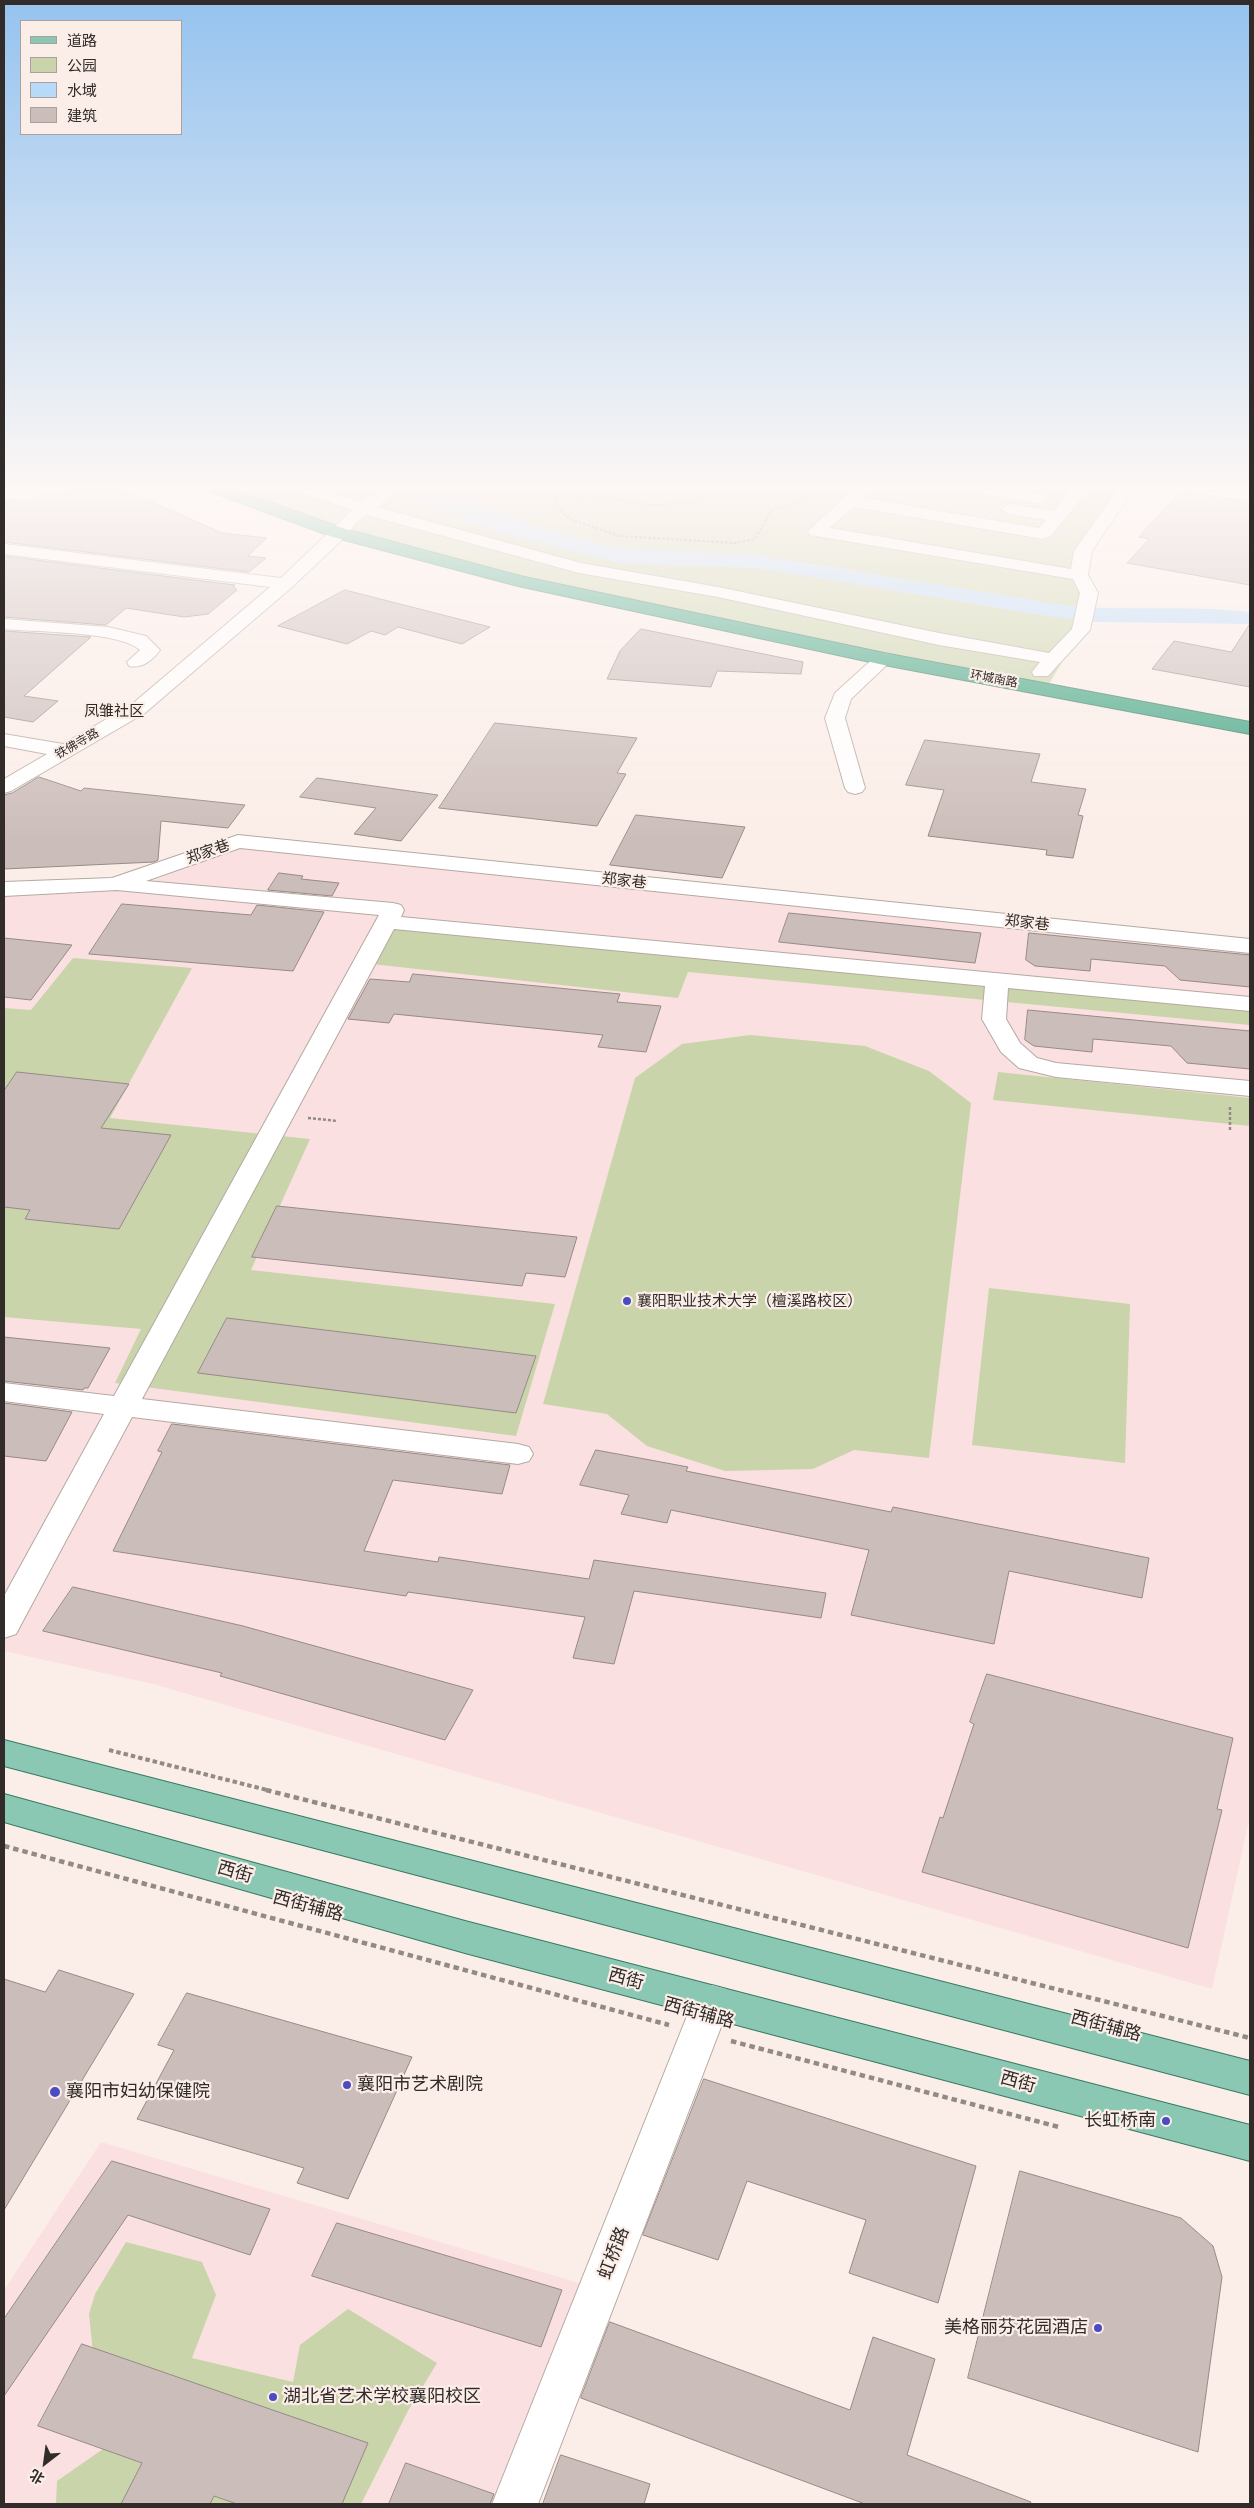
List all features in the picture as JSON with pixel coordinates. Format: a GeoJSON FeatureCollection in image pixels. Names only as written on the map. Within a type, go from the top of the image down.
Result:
{"type":"FeatureCollection","features":[{"type":"Feature","properties":{"kind":"highway","name":"环城南路"},"geometry":{"type":"LineString","coordinates":[[635,606],[884,659],[1250,728]]}},
{"type":"Feature","properties":{"kind":"highway","name":"环城南路"},"geometry":{"type":"LineString","coordinates":[[700,606],[1048,665],[1250,711]]}},
{"type":"Feature","properties":{"kind":"main road"},"geometry":{"type":"LineString","coordinates":[[4,1753],[1250,2078]]}},
{"type":"Feature","properties":{"kind":"main road","name":"西街"},"geometry":{"type":"LineString","coordinates":[[4,1808],[465,1937],[706,2017],[1250,2143]]}},
{"type":"Feature","properties":{"kind":"street","name":"铁佛寺路"},"geometry":{"type":"LineString","coordinates":[[4,787],[138,709],[259,606]]}},
{"type":"Feature","properties":{"kind":"street"},"geometry":{"type":"LineString","coordinates":[[1048,665],[1080,630],[1086,606]]}},
{"type":"Feature","properties":{"kind":"street"},"geometry":{"type":"LineString","coordinates":[[4,624],[108,632],[140,640],[151,650],[136,662]]}},
{"type":"Feature","properties":{"kind":"street"},"geometry":{"type":"LineString","coordinates":[[855,788],[835,718],[842,697],[884,659]]}},
{"type":"Feature","properties":{"kind":"street"},"geometry":{"type":"LineString","coordinates":[[4,740],[66,751]]}},
{"type":"Feature","properties":{"kind":"street","name":"郑家巷"},"geometry":{"type":"LineString","coordinates":[[4,890],[115,884],[238,841],[1250,946]]}},
{"type":"Feature","properties":{"kind":"street"},"geometry":{"type":"LineString","coordinates":[[4,1626],[393,910],[115,884]]}},
{"type":"Feature","properties":{"kind":"street"},"geometry":{"type":"LineString","coordinates":[[387,922],[1250,1004]]}},
{"type":"Feature","properties":{"kind":"street"},"geometry":{"type":"LineString","coordinates":[[997,980],[994,1019],[1010,1047],[1028,1063],[1056,1070],[1250,1089]]}},
{"type":"Feature","properties":{"kind":"street"},"geometry":{"type":"LineString","coordinates":[[4,1392],[518,1454]]}},
{"type":"Feature","properties":{"kind":"street","name":"西街辅路"},"geometry":{"type":"LineString","coordinates":[[4,1742],[1250,2064]]}},
{"type":"Feature","properties":{"kind":"street","name":"西街辅路"},"geometry":{"type":"LineString","coordinates":[[4,1822],[706,2017],[1250,2159]]}},
{"type":"Feature","properties":{"kind":"street","name":"虹桥路"},"geometry":{"type":"LineString","coordinates":[[515,2504],[706,2017]]}},
{"type":"Feature","properties":{"kind":"path"},"geometry":{"type":"LineString","coordinates":[[100,1748],[1250,2038]]}},
{"type":"Feature","properties":{"kind":"path"},"geometry":{"type":"LineString","coordinates":[[4,1846],[443,1966],[706,2017],[1067,2130]]}},
{"type":"Feature","properties":{"kind":"shaded area","name":"襄阳职业技术大学（檀溪路校区）"},"geometry":{"type":"Polygon","coordinates":[[[239,848],[1250,950],[1250,1816],[1212,1989],[153,1684],[4,1651],[4,894],[152,881],[239,848]]]}},
{"type":"Feature","properties":{"kind":"shaded area","name":"湖北省艺术学校襄阳校区"},"geometry":{"type":"Polygon","coordinates":[[[101,2142],[586,2285],[501,2504],[4,2504],[4,2290],[101,2142]]]}},
{"type":"Feature","properties":{"kind":"green space"},"geometry":{"type":"Polygon","coordinates":[[[640,606],[1086,606],[1081,630],[1046,689],[714,624],[640,606]]]}},
{"type":"Feature","properties":{"kind":"green space"},"geometry":{"type":"Polygon","coordinates":[[[387,922],[1250,1004],[1250,1025],[688,972],[678,998],[363,963],[387,922]]]}},
{"type":"Feature","properties":{"kind":"green space"},"geometry":{"type":"Polygon","coordinates":[[[73,958],[192,968],[110,1118],[310,1139],[251,1270],[555,1304],[516,1436],[115,1383],[141,1329],[4,1317],[4,1008],[31,1010],[73,958]]]}},
{"type":"Feature","properties":{"kind":"green space"},"geometry":{"type":"Polygon","coordinates":[[[750,1035],[865,1046],[929,1071],[971,1103],[929,1458],[854,1450],[813,1469],[725,1471],[647,1446],[607,1414],[543,1404],[635,1078],[682,1044],[750,1035]]]}},
{"type":"Feature","properties":{"kind":"green space"},"geometry":{"type":"Polygon","coordinates":[[[998,1072],[1250,1098],[1250,1126],[993,1100],[998,1072]]]}},
{"type":"Feature","properties":{"kind":"green space"},"geometry":{"type":"Polygon","coordinates":[[[989,1288],[1130,1304],[1125,1463],[972,1445],[989,1288]]]}},
{"type":"Feature","properties":{"kind":"green space"},"geometry":{"type":"Polygon","coordinates":[[[126,2242],[202,2262],[216,2295],[192,2358],[293,2382],[300,2345],[348,2309],[437,2363],[409,2409],[361,2504],[56,2504],[57,2481],[103,2449],[89,2314],[95,2294],[126,2242]]]}},
{"type":"Feature","properties":{"kind":"water"},"geometry":{"type":"Polygon","coordinates":[[[986,606],[1228,610],[1250,612],[1250,624],[1096,622],[986,606]]]}},
{"type":"Feature","properties":{"kind":"building"},"geometry":{"type":"Polygon","coordinates":[[[4,606],[218,606],[208,614],[184,617],[126,608],[106,625],[4,617],[4,606]]]}},
{"type":"Feature","properties":{"kind":"building"},"geometry":{"type":"Polygon","coordinates":[[[315,606],[408,606],[490,627],[462,644],[398,627],[385,635],[371,631],[347,644],[278,626],[315,606]]]}},
{"type":"Feature","properties":{"kind":"building"},"geometry":{"type":"Polygon","coordinates":[[[1250,624],[1250,687],[1152,669],[1174,641],[1231,652],[1250,624]]]}},
{"type":"Feature","properties":{"kind":"building"},"geometry":{"type":"Polygon","coordinates":[[[641,629],[803,662],[801,674],[717,671],[711,687],[607,679],[620,651],[641,629]]]}},
{"type":"Feature","properties":{"kind":"building"},"geometry":{"type":"Polygon","coordinates":[[[4,631],[91,637],[24,696],[58,701],[33,722],[4,717],[4,631]]]}},
{"type":"Feature","properties":{"kind":"building"},"geometry":{"type":"Polygon","coordinates":[[[495,723],[637,738],[617,773],[626,774],[597,826],[439,808],[495,723]]]}},
{"type":"Feature","properties":{"kind":"building"},"geometry":{"type":"Polygon","coordinates":[[[925,740],[1040,754],[1031,782],[1086,789],[1078,815],[1083,816],[1073,858],[1046,855],[1047,850],[928,836],[944,790],[906,785],[925,740]]]}},
{"type":"Feature","properties":{"kind":"building"},"geometry":{"type":"Polygon","coordinates":[[[39,777],[81,791],[84,788],[245,805],[228,828],[161,821],[158,860],[154,862],[4,869],[4,795],[12,793],[39,777]]]}},
{"type":"Feature","properties":{"kind":"building"},"geometry":{"type":"Polygon","coordinates":[[[317,778],[438,795],[401,841],[354,834],[376,808],[300,797],[317,778]]]}},
{"type":"Feature","properties":{"kind":"building"},"geometry":{"type":"Polygon","coordinates":[[[636,815],[745,827],[722,878],[610,865],[636,815]]]}},
{"type":"Feature","properties":{"kind":"building"},"geometry":{"type":"Polygon","coordinates":[[[279,873],[303,876],[301,879],[339,883],[332,896],[268,890],[279,873]]]}},
{"type":"Feature","properties":{"kind":"building"},"geometry":{"type":"Polygon","coordinates":[[[122,904],[251,915],[257,905],[324,912],[293,971],[89,954],[122,904]]]}},
{"type":"Feature","properties":{"kind":"building"},"geometry":{"type":"Polygon","coordinates":[[[789,913],[981,933],[975,963],[779,942],[789,913]]]}},
{"type":"Feature","properties":{"kind":"building"},"geometry":{"type":"Polygon","coordinates":[[[1029,933],[1250,955],[1250,987],[1180,980],[1165,966],[1091,959],[1090,971],[1035,966],[1026,960],[1029,933]]]}},
{"type":"Feature","properties":{"kind":"building"},"geometry":{"type":"Polygon","coordinates":[[[4,938],[72,945],[31,1000],[4,997],[4,938]]]}},
{"type":"Feature","properties":{"kind":"building"},"geometry":{"type":"Polygon","coordinates":[[[413,974],[620,994],[617,1002],[661,1006],[646,1052],[598,1047],[603,1035],[394,1014],[389,1023],[348,1019],[370,979],[409,982],[413,974]]]}},
{"type":"Feature","properties":{"kind":"building"},"geometry":{"type":"Polygon","coordinates":[[[1028,1010],[1250,1031],[1250,1069],[1187,1063],[1171,1046],[1093,1039],[1092,1052],[1034,1046],[1025,1040],[1028,1010]]]}},
{"type":"Feature","properties":{"kind":"building"},"geometry":{"type":"Polygon","coordinates":[[[17,1072],[129,1084],[101,1128],[171,1135],[119,1229],[25,1219],[30,1210],[4,1207],[4,1091],[17,1072]]]}},
{"type":"Feature","properties":{"kind":"building"},"geometry":{"type":"Polygon","coordinates":[[[277,1206],[577,1237],[565,1277],[526,1273],[522,1286],[252,1257],[277,1206]]]}},
{"type":"Feature","properties":{"kind":"building"},"geometry":{"type":"Polygon","coordinates":[[[227,1318],[536,1356],[516,1413],[198,1373],[227,1318]]]}},
{"type":"Feature","properties":{"kind":"building"},"geometry":{"type":"Polygon","coordinates":[[[4,1337],[110,1348],[88,1388],[83,1390],[4,1381],[4,1337]]]}},
{"type":"Feature","properties":{"kind":"building"},"geometry":{"type":"Polygon","coordinates":[[[4,1403],[72,1412],[46,1461],[4,1456],[4,1403]]]}},
{"type":"Feature","properties":{"kind":"building"},"geometry":{"type":"Polygon","coordinates":[[[172,1424],[510,1465],[502,1494],[393,1480],[364,1551],[438,1562],[439,1557],[589,1579],[594,1560],[826,1593],[821,1618],[634,1591],[614,1664],[573,1658],[585,1617],[408,1592],[406,1596],[113,1551],[162,1452],[158,1451],[172,1424]]]}},
{"type":"Feature","properties":{"kind":"building"},"geometry":{"type":"Polygon","coordinates":[[[596,1450],[688,1467],[686,1471],[891,1512],[893,1507],[1149,1558],[1142,1598],[1009,1571],[994,1644],[851,1615],[869,1550],[671,1510],[667,1523],[621,1514],[629,1495],[580,1485],[596,1450]]]}},
{"type":"Feature","properties":{"kind":"building"},"geometry":{"type":"Polygon","coordinates":[[[73,1587],[243,1626],[473,1690],[445,1740],[220,1676],[222,1673],[43,1631],[73,1587]]]}},
{"type":"Feature","properties":{"kind":"building"},"geometry":{"type":"Polygon","coordinates":[[[987,1674],[1233,1738],[1217,1809],[1222,1810],[1188,1948],[922,1872],[940,1817],[943,1818],[974,1724],[970,1722],[987,1674]]]}},
{"type":"Feature","properties":{"kind":"building"},"geometry":{"type":"Polygon","coordinates":[[[59,1970],[134,1994],[4,2210],[4,1979],[45,1992],[59,1970]]]}},
{"type":"Feature","properties":{"kind":"building","name":"襄阳市艺术剧院"},"geometry":{"type":"Polygon","coordinates":[[[187,1993],[412,2057],[348,2199],[297,2183],[304,2168],[137,2119],[174,2050],[158,2045],[187,1993]]]}},
{"type":"Feature","properties":{"kind":"building"},"geometry":{"type":"Polygon","coordinates":[[[704,2079],[976,2166],[938,2303],[849,2273],[866,2220],[747,2181],[718,2260],[643,2235],[704,2079]]]}},
{"type":"Feature","properties":{"kind":"building"},"geometry":{"type":"Polygon","coordinates":[[[112,2161],[270,2209],[250,2255],[128,2215],[4,2396],[4,2319],[112,2161]]]}},
{"type":"Feature","properties":{"kind":"building","name":"美格丽芬花园酒店"},"geometry":{"type":"Polygon","coordinates":[[[1020,2171],[1181,2218],[1213,2246],[1222,2277],[1198,2452],[968,2378],[1020,2171]]]}},
{"type":"Feature","properties":{"kind":"building"},"geometry":{"type":"Polygon","coordinates":[[[337,2223],[562,2290],[541,2347],[312,2276],[337,2223]]]}},
{"type":"Feature","properties":{"kind":"building"},"geometry":{"type":"Polygon","coordinates":[[[610,2322],[850,2410],[873,2337],[935,2359],[907,2455],[1031,2502],[1030,2504],[865,2504],[581,2398],[610,2322]]]}},
{"type":"Feature","properties":{"kind":"building"},"geometry":{"type":"Polygon","coordinates":[[[82,2344],[368,2443],[342,2504],[237,2504],[214,2496],[210,2504],[121,2504],[142,2463],[38,2426],[82,2344]]]}},
{"type":"Feature","properties":{"kind":"building"},"geometry":{"type":"Polygon","coordinates":[[[561,2455],[650,2484],[644,2504],[543,2504],[561,2455]]]}},
{"type":"Feature","properties":{"kind":"building"},"geometry":{"type":"Polygon","coordinates":[[[406,2463],[494,2494],[490,2504],[389,2504],[406,2463]]]}},
{"type":"Feature","properties":{"kind":"place","name":"襄阳职业技术大学（檀溪路校区）"},"geometry":{"type":"Point","coordinates":[627,1301]}},
{"type":"Feature","properties":{"kind":"place","name":"襄阳市艺术剧院"},"geometry":{"type":"Point","coordinates":[347,2085]}},
{"type":"Feature","properties":{"kind":"place","name":"襄阳市妇幼保健院"},"geometry":{"type":"Point","coordinates":[55,2092]}},
{"type":"Feature","properties":{"kind":"place","name":"长虹桥南"},"geometry":{"type":"Point","coordinates":[1166,2121]}},
{"type":"Feature","properties":{"kind":"place","name":"美格丽芬花园酒店"},"geometry":{"type":"Point","coordinates":[1098,2328]}},
{"type":"Feature","properties":{"kind":"place","name":"湖北省艺术学校襄阳校区"},"geometry":{"type":"Point","coordinates":[273,2397]}},
{"type":"Feature","properties":{"kind":"district","name":"凤雏社区"},"geometry":{"type":"Point","coordinates":[114,711]}}]}
